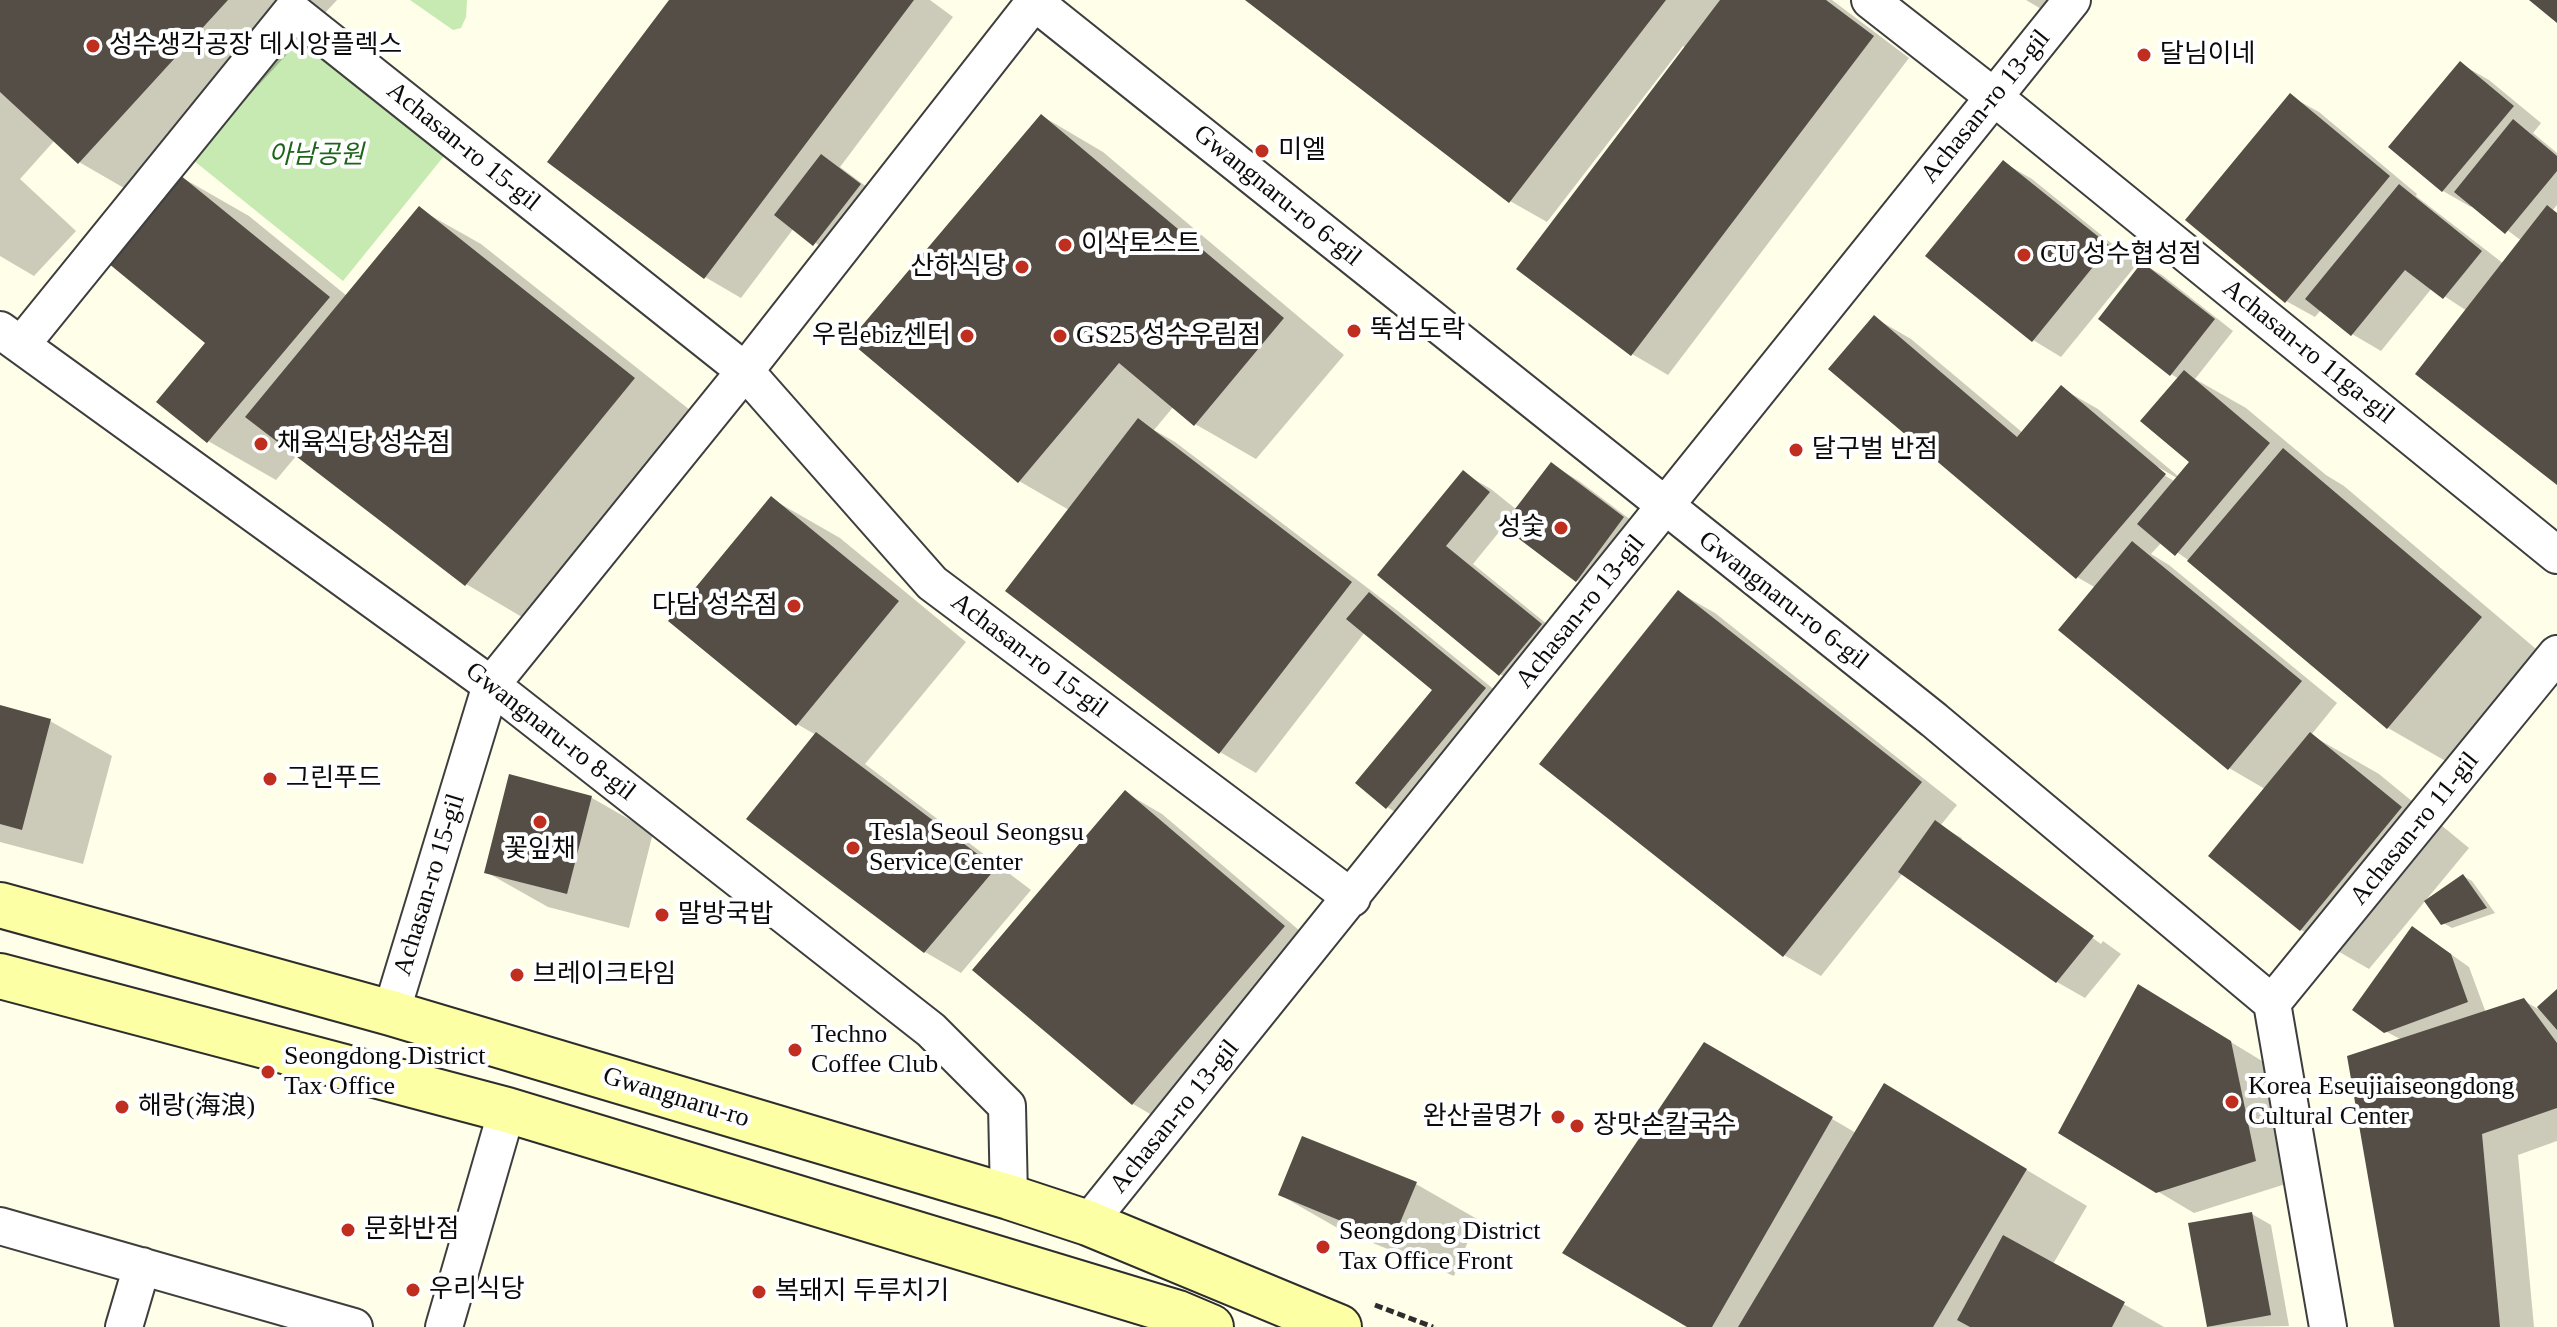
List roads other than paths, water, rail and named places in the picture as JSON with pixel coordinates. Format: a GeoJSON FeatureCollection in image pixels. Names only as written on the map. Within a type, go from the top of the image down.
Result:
{"type":"FeatureCollection","features":[{"type":"Feature","properties":{"kind":"main road","name":"Gwangnaru-ro"},"geometry":{"type":"LineString","coordinates":[[0,905],[391,1013],[1009,1197],[1088,1223],[1339,1327]]}},
{"type":"Feature","properties":{"kind":"main road"},"geometry":{"type":"LineString","coordinates":[[0,976],[507,1110],[1178,1313],[1211,1327]]}},
{"type":"Feature","properties":{"kind":"street","name":"Achasan-ro 11ga-gil"},"geometry":{"type":"LineString","coordinates":[[1870,0],[1994,97],[2557,555]]}},
{"type":"Feature","properties":{"kind":"street","name":"Achasan-ro 13-gil"},"geometry":{"type":"LineString","coordinates":[[1088,1223],[2072,0]]}},
{"type":"Feature","properties":{"kind":"street","name":"Achasan-ro 15-gil"},"geometry":{"type":"LineString","coordinates":[[391,1013],[491,685],[745,371],[1034,1]]}},
{"type":"Feature","properties":{"kind":"street","name":"Gwangnaru-ro 6-gil"},"geometry":{"type":"LineString","coordinates":[[1034,1],[1934,720],[2272,1003]]}},
{"type":"Feature","properties":{"kind":"street","name":"Achasan-ro 15-gil"},"geometry":{"type":"LineString","coordinates":[[11,338],[292,11],[745,371],[932,583],[1352,898]]}},
{"type":"Feature","properties":{"kind":"street","name":"Gwangnaru-ro 8-gil"},"geometry":{"type":"LineString","coordinates":[[11,338],[491,685],[931,1030],[1007,1106],[1009,1197]]}},
{"type":"Feature","properties":{"kind":"street","name":"Achasan-ro 11-gil"},"geometry":{"type":"LineString","coordinates":[[2272,1003],[2557,654]]}},
{"type":"Feature","properties":{"kind":"street"},"geometry":{"type":"LineString","coordinates":[[2272,1003],[2328,1327]]}},
{"type":"Feature","properties":{"kind":"street"},"geometry":{"type":"LineString","coordinates":[[444,1327],[507,1110]]}},
{"type":"Feature","properties":{"kind":"street"},"geometry":{"type":"LineString","coordinates":[[0,1226],[142,1266],[280,1317],[354,1327]]}},
{"type":"Feature","properties":{"kind":"street"},"geometry":{"type":"LineString","coordinates":[[124,1327],[142,1266]]}},
{"type":"Feature","properties":{"kind":"place","name":"성수생각공장 데시앙플렉스"},"geometry":{"type":"Point","coordinates":[93,46]}},
{"type":"Feature","properties":{"kind":"place","name":"달님이네"},"geometry":{"type":"Point","coordinates":[2144,55]}},
{"type":"Feature","properties":{"kind":"place","name":"미엘"},"geometry":{"type":"Point","coordinates":[1262,151]}},
{"type":"Feature","properties":{"kind":"place","name":"이삭토스트"},"geometry":{"type":"Point","coordinates":[1065,245]}},
{"type":"Feature","properties":{"kind":"place","name":"CU 성수협성점"},"geometry":{"type":"Point","coordinates":[2024,255]}},
{"type":"Feature","properties":{"kind":"place","name":"산하식당"},"geometry":{"type":"Point","coordinates":[1022,267]}},
{"type":"Feature","properties":{"kind":"place","name":"뚝섬도락"},"geometry":{"type":"Point","coordinates":[1354,331]}},
{"type":"Feature","properties":{"kind":"place","name":"우림ebiz센터"},"geometry":{"type":"Point","coordinates":[967,336]}},
{"type":"Feature","properties":{"kind":"place","name":"GS25 성수우림점"},"geometry":{"type":"Point","coordinates":[1060,336]}},
{"type":"Feature","properties":{"kind":"place","name":"채육식당 성수점"},"geometry":{"type":"Point","coordinates":[261,444]}},
{"type":"Feature","properties":{"kind":"place","name":"달구벌 반점"},"geometry":{"type":"Point","coordinates":[1796,450]}},
{"type":"Feature","properties":{"kind":"place","name":"성숯"},"geometry":{"type":"Point","coordinates":[1561,528]}},
{"type":"Feature","properties":{"kind":"place","name":"다담 성수점"},"geometry":{"type":"Point","coordinates":[794,606]}},
{"type":"Feature","properties":{"kind":"place","name":"그린푸드"},"geometry":{"type":"Point","coordinates":[270,779]}},
{"type":"Feature","properties":{"kind":"place","name":"꽃잎채"},"geometry":{"type":"Point","coordinates":[540,822]}},
{"type":"Feature","properties":{"kind":"place","name":"Tesla Seoul Seongsu Service Center"},"geometry":{"type":"Point","coordinates":[853,848]}},
{"type":"Feature","properties":{"kind":"place","name":"말방국밥"},"geometry":{"type":"Point","coordinates":[662,915]}},
{"type":"Feature","properties":{"kind":"place","name":"브레이크타임"},"geometry":{"type":"Point","coordinates":[517,975]}},
{"type":"Feature","properties":{"kind":"place","name":"Techno Coffee Club"},"geometry":{"type":"Point","coordinates":[795,1050]}},
{"type":"Feature","properties":{"kind":"place","name":"Seongdong District Tax Office"},"geometry":{"type":"Point","coordinates":[268,1072]}},
{"type":"Feature","properties":{"kind":"place","name":"Korea Eseujiaiseongdong Cultural Center"},"geometry":{"type":"Point","coordinates":[2232,1102]}},
{"type":"Feature","properties":{"kind":"place","name":"해랑(海浪)"},"geometry":{"type":"Point","coordinates":[122,1107]}},
{"type":"Feature","properties":{"kind":"place","name":"완산골명가"},"geometry":{"type":"Point","coordinates":[1558,1117]}},
{"type":"Feature","properties":{"kind":"place","name":"장맛손칼국수"},"geometry":{"type":"Point","coordinates":[1577,1126]}},
{"type":"Feature","properties":{"kind":"place","name":"문화반점"},"geometry":{"type":"Point","coordinates":[348,1230]}},
{"type":"Feature","properties":{"kind":"place","name":"Seongdong District Tax Office Front"},"geometry":{"type":"Point","coordinates":[1323,1247]}},
{"type":"Feature","properties":{"kind":"place","name":"우리식당"},"geometry":{"type":"Point","coordinates":[413,1290]}},
{"type":"Feature","properties":{"kind":"place","name":"복돼지 두루치기"},"geometry":{"type":"Point","coordinates":[759,1292]}},
{"type":"Feature","properties":{"kind":"park label","name":"아남공원"},"geometry":{"type":"Point","coordinates":[316,156]}}]}
